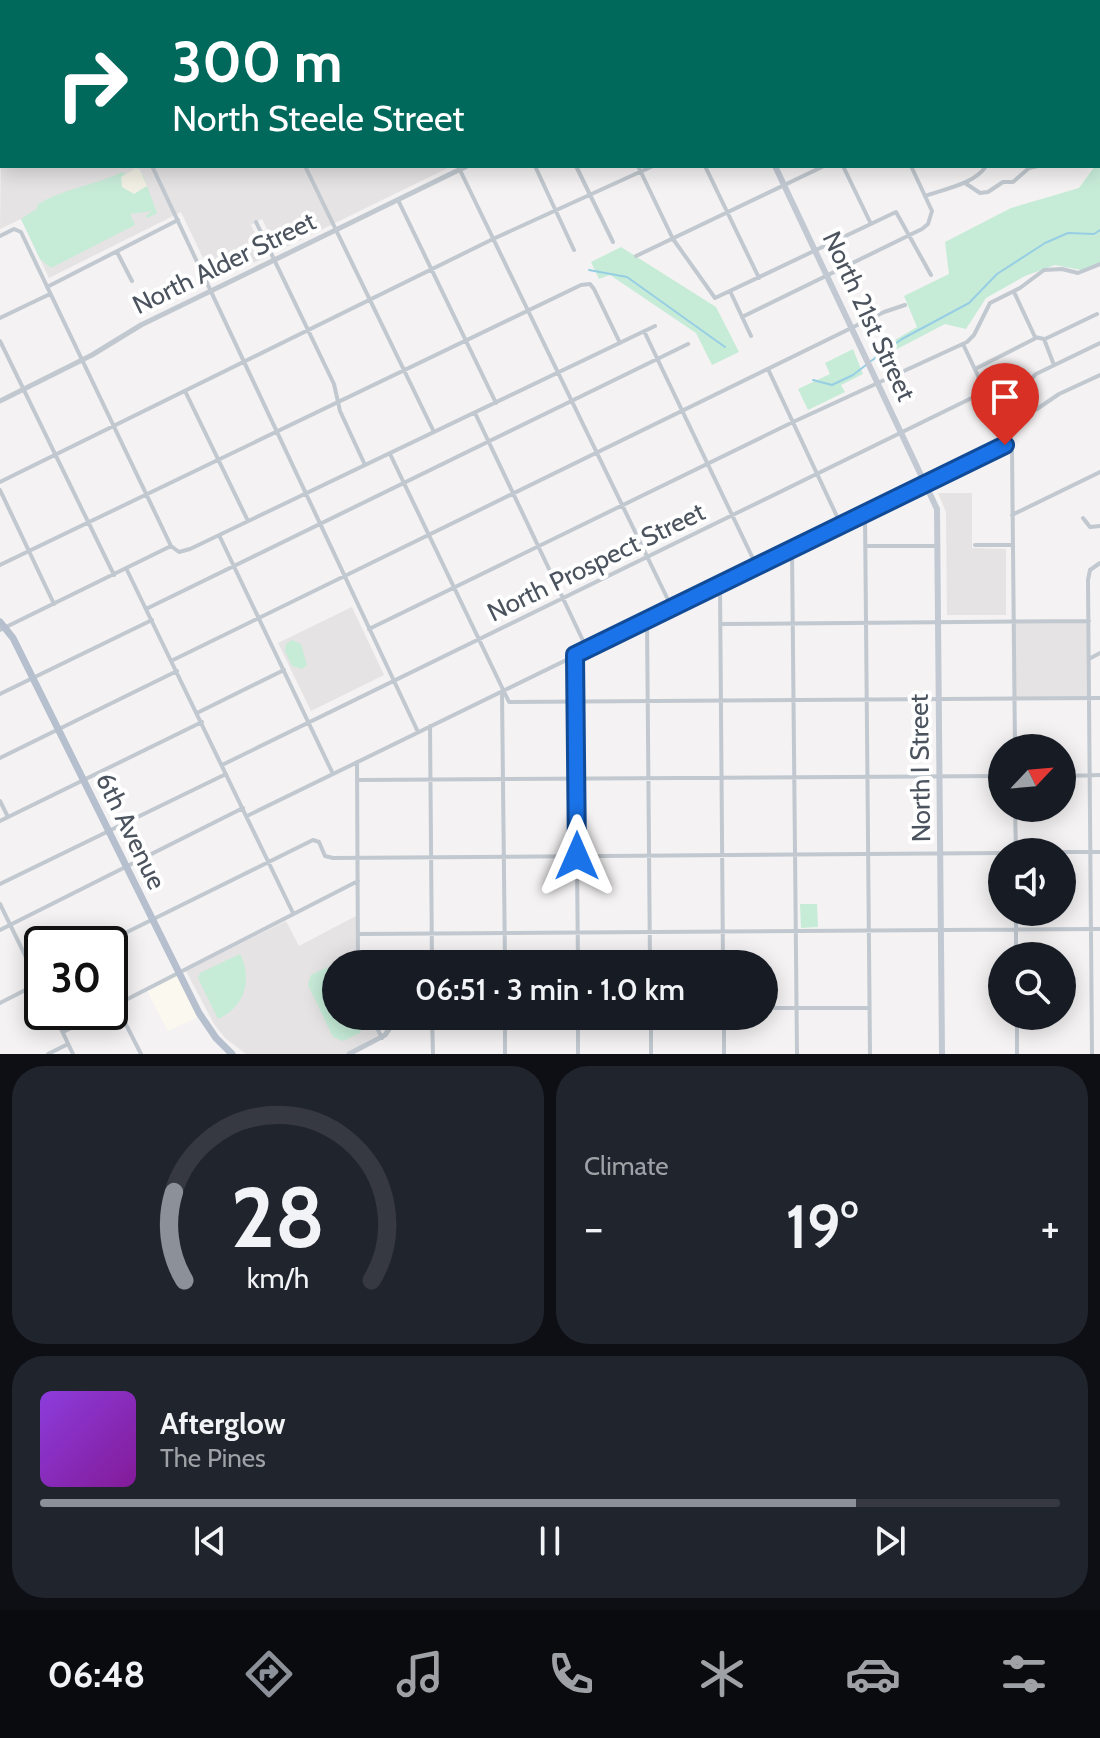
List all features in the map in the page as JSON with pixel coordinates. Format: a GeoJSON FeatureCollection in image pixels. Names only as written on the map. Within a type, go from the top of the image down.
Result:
{"type":"FeatureCollection","features":[{"type":"Feature","properties":{"kind":"main road","name":"North 21st Street"},"geometry":{"type":"LineString","coordinates":[[776,168],[927,484]]}},
{"type":"Feature","properties":{"kind":"main road","name":"North I Street"},"geometry":{"type":"LineString","coordinates":[[927,484],[937,509],[938,546],[942,1054]]}},
{"type":"Feature","properties":{"kind":"main road","name":"6th Avenue"},"geometry":{"type":"LineString","coordinates":[[2,627],[13,638],[208,1029],[232,1054]]}},
{"type":"Feature","properties":{"kind":"street"},"geometry":{"type":"LineString","coordinates":[[153,168],[418,732]]}},
{"type":"Feature","properties":{"kind":"street"},"geometry":{"type":"LineString","coordinates":[[306,168],[434,432]]}},
{"type":"Feature","properties":{"kind":"street"},"geometry":{"type":"LineString","coordinates":[[459,168],[672,608]]}},
{"type":"Feature","properties":{"kind":"street","name":"North Alder Street"},"geometry":{"type":"LineString","coordinates":[[0,401],[82,361],[141,325],[459,168]]}},
{"type":"Feature","properties":{"kind":"street"},"geometry":{"type":"LineString","coordinates":[[536,168],[574,250]]}},
{"type":"Feature","properties":{"kind":"street"},"geometry":{"type":"LineString","coordinates":[[577,168],[613,242]]}},
{"type":"Feature","properties":{"kind":"street"},"geometry":{"type":"LineString","coordinates":[[706,168],[759,278]]}},
{"type":"Feature","properties":{"kind":"street"},"geometry":{"type":"LineString","coordinates":[[636,256],[820,168]]}},
{"type":"Feature","properties":{"kind":"street"},"geometry":{"type":"LineString","coordinates":[[844,168],[871,224]]}},
{"type":"Feature","properties":{"kind":"street"},"geometry":{"type":"LineString","coordinates":[[742,317],[922,229],[932,211],[912,168]]}},
{"type":"Feature","properties":{"kind":"street"},"geometry":{"type":"LineString","coordinates":[[925,196],[965,183],[985,168]]}},
{"type":"Feature","properties":{"kind":"street"},"geometry":{"type":"LineString","coordinates":[[965,183],[980,193],[988,192],[1003,182],[1018,180],[1029,168]]}},
{"type":"Feature","properties":{"kind":"street"},"geometry":{"type":"LineString","coordinates":[[0,482],[640,169],[673,239],[715,298],[896,212],[931,275]]}},
{"type":"Feature","properties":{"kind":"street"},"geometry":{"type":"LineString","coordinates":[[398,200],[496,403]]}},
{"type":"Feature","properties":{"kind":"street"},"geometry":{"type":"LineString","coordinates":[[47,287],[178,220]]}},
{"type":"Feature","properties":{"kind":"street"},"geometry":{"type":"LineString","coordinates":[[256,222],[309,330],[339,400],[340,411],[365,465]]}},
{"type":"Feature","properties":{"kind":"street"},"geometry":{"type":"LineString","coordinates":[[0,236],[17,228],[21,232],[176,551],[186,551],[655,326]]}},
{"type":"Feature","properties":{"kind":"street"},"geometry":{"type":"LineString","coordinates":[[117,252],[132,281]]}},
{"type":"Feature","properties":{"kind":"street"},"geometry":{"type":"LineString","coordinates":[[369,629],[878,381],[963,344],[974,335],[989,304],[1049,269],[1078,273],[1100,264]]}},
{"type":"Feature","properties":{"kind":"street"},"geometry":{"type":"LineString","coordinates":[[0,565],[527,308],[587,284],[594,289],[620,343]]}},
{"type":"Feature","properties":{"kind":"street"},"geometry":{"type":"LineString","coordinates":[[730,291],[751,336]]}},
{"type":"Feature","properties":{"kind":"street"},"geometry":{"type":"LineString","coordinates":[[1014,292],[1036,338]]}},
{"type":"Feature","properties":{"kind":"street"},"geometry":{"type":"LineString","coordinates":[[0,318],[50,294]]}},
{"type":"Feature","properties":{"kind":"street"},"geometry":{"type":"LineString","coordinates":[[171,661],[884,312],[905,305]]}},
{"type":"Feature","properties":{"kind":"street"},"geometry":{"type":"LineString","coordinates":[[975,369],[1036,338],[1044,339],[1097,314]]}},
{"type":"Feature","properties":{"kind":"street"},"geometry":{"type":"LineString","coordinates":[[644,331],[757,567]]}},
{"type":"Feature","properties":{"kind":"street"},"geometry":{"type":"LineString","coordinates":[[1044,339],[1054,365]]}},
{"type":"Feature","properties":{"kind":"street"},"geometry":{"type":"LineString","coordinates":[[0,341],[114,575]]}},
{"type":"Feature","properties":{"kind":"street"},"geometry":{"type":"LineString","coordinates":[[994,407],[1030,389],[1032,377],[1100,343]]}},
{"type":"Feature","properties":{"kind":"street"},"geometry":{"type":"LineString","coordinates":[[146,609],[688,344]]}},
{"type":"Feature","properties":{"kind":"street"},"geometry":{"type":"LineString","coordinates":[[963,344],[1011,443],[1015,734]]}},
{"type":"Feature","properties":{"kind":"street"},"geometry":{"type":"LineString","coordinates":[[768,369],[841,525]]}},
{"type":"Feature","properties":{"kind":"street"},"geometry":{"type":"LineString","coordinates":[[1003,426],[1100,375]]}},
{"type":"Feature","properties":{"kind":"street"},"geometry":{"type":"LineString","coordinates":[[185,391],[248,521]]}},
{"type":"Feature","properties":{"kind":"street","name":"North Prospect Street"},"geometry":{"type":"LineString","coordinates":[[222,765],[986,391]]}},
{"type":"Feature","properties":{"kind":"street"},"geometry":{"type":"LineString","coordinates":[[475,413],[587,649]]}},
{"type":"Feature","properties":{"kind":"street"},"geometry":{"type":"LineString","coordinates":[[247,816],[1011,443]]}},
{"type":"Feature","properties":{"kind":"street"},"geometry":{"type":"LineString","coordinates":[[390,454],[502,691],[512,702],[1100,698]]}},
{"type":"Feature","properties":{"kind":"street"},"geometry":{"type":"LineString","coordinates":[[1012,515],[1100,472]]}},
{"type":"Feature","properties":{"kind":"street"},"geometry":{"type":"LineString","coordinates":[[0,490],[54,604]]}},
{"type":"Feature","properties":{"kind":"street"},"geometry":{"type":"LineString","coordinates":[[865,514],[870,1054]]}},
{"type":"Feature","properties":{"kind":"street"},"geometry":{"type":"LineString","coordinates":[[1083,518],[1090,527],[1100,526]]}},
{"type":"Feature","properties":{"kind":"street"},"geometry":{"type":"LineString","coordinates":[[219,535],[333,774]]}},
{"type":"Feature","properties":{"kind":"street"},"geometry":{"type":"LineString","coordinates":[[975,545],[1013,545]]}},
{"type":"Feature","properties":{"kind":"street"},"geometry":{"type":"LineString","coordinates":[[2,627],[171,546]]}},
{"type":"Feature","properties":{"kind":"street"},"geometry":{"type":"LineString","coordinates":[[866,546],[938,546]]}},
{"type":"Feature","properties":{"kind":"street"},"geometry":{"type":"LineString","coordinates":[[792,549],[797,1054]]}},
{"type":"Feature","properties":{"kind":"street"},"geometry":{"type":"LineString","coordinates":[[1092,1054],[1089,621],[1090,570],[1100,563]]}},
{"type":"Feature","properties":{"kind":"street"},"geometry":{"type":"LineString","coordinates":[[126,568],[293,913]]}},
{"type":"Feature","properties":{"kind":"street"},"geometry":{"type":"LineString","coordinates":[[720,585],[723,950]]}},
{"type":"Feature","properties":{"kind":"street"},"geometry":{"type":"LineString","coordinates":[[0,694],[152,620]]}},
{"type":"Feature","properties":{"kind":"street"},"geometry":{"type":"LineString","coordinates":[[647,620],[650,950]]}},
{"type":"Feature","properties":{"kind":"street"},"geometry":{"type":"LineString","coordinates":[[720,624],[1089,621]]}},
{"type":"Feature","properties":{"kind":"street"},"geometry":{"type":"LineString","coordinates":[[1089,659],[1100,653]]}},
{"type":"Feature","properties":{"kind":"street"},"geometry":{"type":"LineString","coordinates":[[575,655],[578,950]]}},
{"type":"Feature","properties":{"kind":"street"},"geometry":{"type":"LineString","coordinates":[[197,713],[284,670]]}},
{"type":"Feature","properties":{"kind":"street"},"geometry":{"type":"LineString","coordinates":[[0,758],[177,671]]}},
{"type":"Feature","properties":{"kind":"street"},"geometry":{"type":"LineString","coordinates":[[502,691],[505,950]]}},
{"type":"Feature","properties":{"kind":"street"},"geometry":{"type":"LineString","coordinates":[[0,821],[202,722]]}},
{"type":"Feature","properties":{"kind":"street"},"geometry":{"type":"LineString","coordinates":[[430,726],[432,950]]}},
{"type":"Feature","properties":{"kind":"street"},"geometry":{"type":"LineString","coordinates":[[357,762],[358,950]]}},
{"type":"Feature","properties":{"kind":"street"},"geometry":{"type":"LineString","coordinates":[[0,884],[226,774]]}},
{"type":"Feature","properties":{"kind":"street"},"geometry":{"type":"LineString","coordinates":[[1076,776],[1100,775]]}},
{"type":"Feature","properties":{"kind":"street"},"geometry":{"type":"LineString","coordinates":[[357,780],[988,776]]}},
{"type":"Feature","properties":{"kind":"street"},"geometry":{"type":"LineString","coordinates":[[0,801],[8,817]]}},
{"type":"Feature","properties":{"kind":"street"},"geometry":{"type":"LineString","coordinates":[[0,930],[243,808]]}},
{"type":"Feature","properties":{"kind":"street"},"geometry":{"type":"LineString","coordinates":[[128,931],[313,840],[319,842],[325,856],[358,858],[988,853]]}},
{"type":"Feature","properties":{"kind":"street"},"geometry":{"type":"LineString","coordinates":[[1076,852],[1100,852]]}},
{"type":"Feature","properties":{"kind":"street"},"geometry":{"type":"LineString","coordinates":[[128,999],[358,881]]}},
{"type":"Feature","properties":{"kind":"street"},"geometry":{"type":"LineString","coordinates":[[0,904],[24,951]]}},
{"type":"Feature","properties":{"kind":"street"},"geometry":{"type":"LineString","coordinates":[[1016,929],[1016,942]]}},
{"type":"Feature","properties":{"kind":"street"},"geometry":{"type":"LineString","coordinates":[[358,934],[1100,929]]}},
{"type":"Feature","properties":{"kind":"street"},"geometry":{"type":"LineString","coordinates":[[0,1003],[24,988]]}},
{"type":"Feature","properties":{"kind":"street"},"geometry":{"type":"LineString","coordinates":[[778,1008],[869,1008]]}},
{"type":"Feature","properties":{"kind":"street"},"geometry":{"type":"LineString","coordinates":[[128,1029],[141,1054]]}},
{"type":"Feature","properties":{"kind":"street"},"geometry":{"type":"LineString","coordinates":[[67,1030],[63,1032],[73,1054]]}},
{"type":"Feature","properties":{"kind":"street"},"geometry":{"type":"LineString","coordinates":[[378,1030],[382,1038]]}},
{"type":"Feature","properties":{"kind":"street"},"geometry":{"type":"LineString","coordinates":[[349,1054],[360,1052],[391,1030]]}},
{"type":"Feature","properties":{"kind":"street"},"geometry":{"type":"LineString","coordinates":[[432,1030],[433,1054]]}},
{"type":"Feature","properties":{"kind":"street"},"geometry":{"type":"LineString","coordinates":[[505,1030],[505,1054]]}},
{"type":"Feature","properties":{"kind":"street"},"geometry":{"type":"LineString","coordinates":[[578,1030],[578,1054]]}},
{"type":"Feature","properties":{"kind":"street"},"geometry":{"type":"LineString","coordinates":[[651,1030],[651,1054]]}},
{"type":"Feature","properties":{"kind":"street"},"geometry":{"type":"LineString","coordinates":[[724,1030],[724,1054]]}},
{"type":"Feature","properties":{"kind":"street"},"geometry":{"type":"LineString","coordinates":[[1017,1030],[1017,1054]]}},
{"type":"Feature","properties":{"kind":"street"},"geometry":{"type":"LineString","coordinates":[[48,1054],[68,1044]]}},
{"type":"Feature","properties":{"kind":"shaded area"},"geometry":{"type":"Polygon","coordinates":[[[1,168],[448,168],[286,247],[280,233],[271,237],[262,219],[251,225],[266,257],[214,281],[181,212],[49,278],[21,219],[0,229],[1,168]]]}},
{"type":"Feature","properties":{"kind":"shaded area"},"geometry":{"type":"Polygon","coordinates":[[[938,493],[972,493],[972,548],[1006,549],[1006,615],[947,615],[946,512],[938,493]]]}},
{"type":"Feature","properties":{"kind":"shaded area"},"geometry":{"type":"Polygon","coordinates":[[[352,607],[384,675],[311,711],[278,643],[352,607]]]}},
{"type":"Feature","properties":{"kind":"shaded area"},"geometry":{"type":"Polygon","coordinates":[[[1089,621],[1090,698],[1014,699],[1014,622],[1089,621]]]}},
{"type":"Feature","properties":{"kind":"shaded area"},"geometry":{"type":"Polygon","coordinates":[[[356,916],[356,950],[322,950],[322,1030],[376,1030],[378,1035],[345,1054],[246,1054],[225,1038],[214,1024],[186,971],[286,921],[299,946],[356,916]]]}},
{"type":"Feature","properties":{"kind":"shaded area"},"geometry":{"type":"Polygon","coordinates":[[[178,973],[200,1016],[168,1031],[146,989],[178,973]]]}},
{"type":"Feature","properties":{"kind":"green space"},"geometry":{"type":"Polygon","coordinates":[[[136,168],[143,175],[157,213],[147,218],[152,211],[130,214],[135,225],[51,268],[40,259],[21,219],[47,199],[122,172],[126,175],[136,168]]]}},
{"type":"Feature","properties":{"kind":"green space"},"geometry":{"type":"Polygon","coordinates":[[[1094,168],[1100,168],[1100,264],[1086,271],[1055,265],[1025,276],[986,298],[966,329],[945,324],[876,360],[873,353],[917,327],[904,296],[949,274],[945,242],[1011,208],[1079,188],[1094,168]]]}},
{"type":"Feature","properties":{"kind":"green space"},"geometry":{"type":"Polygon","coordinates":[[[621,247],[716,307],[739,352],[712,365],[696,333],[610,275],[599,279],[591,262],[621,247]]]}},
{"type":"Feature","properties":{"kind":"green space"},"geometry":{"type":"Polygon","coordinates":[[[853,349],[863,374],[841,385],[845,392],[808,410],[798,389],[830,374],[825,363],[853,349]]]}},
{"type":"Feature","properties":{"kind":"green space"},"geometry":{"type":"Polygon","coordinates":[[[292,640],[301,644],[307,665],[302,669],[292,666],[285,651],[286,644],[292,640]]]}},
{"type":"Feature","properties":{"kind":"green space"},"geometry":{"type":"Polygon","coordinates":[[[800,904],[817,904],[818,927],[801,928],[800,904]]]}},
{"type":"Feature","properties":{"kind":"green space"},"geometry":{"type":"Polygon","coordinates":[[[240,954],[246,973],[244,992],[235,1007],[218,1019],[198,978],[200,973],[240,954]]]}},
{"type":"Feature","properties":{"kind":"green space"},"geometry":{"type":"Polygon","coordinates":[[[322,970],[322,1014],[308,985],[311,975],[322,970]]]}},
{"type":"Feature","properties":{"kind":"green space"},"geometry":{"type":"Polygon","coordinates":[[[330,1030],[361,1030],[343,1041],[333,1037],[330,1030]]]}},
{"type":"Feature","properties":{"kind":"sand"},"geometry":{"type":"Polygon","coordinates":[[[136,168],[147,186],[134,194],[122,187],[121,177],[136,168]]]}},
{"type":"Feature","properties":{"kind":"waterway"},"geometry":{"type":"LineString","coordinates":[[871,361],[902,339],[969,303],[997,274],[1045,243],[1068,233],[1094,234],[1100,230]]}},
{"type":"Feature","properties":{"kind":"waterway"},"geometry":{"type":"LineString","coordinates":[[589,270],[627,277],[725,347]]}},
{"type":"Feature","properties":{"kind":"waterway"},"geometry":{"type":"LineString","coordinates":[[813,380],[832,385],[866,365]]}},
{"type":"Feature","properties":{"kind":"route"},"geometry":{"type":"LineString","coordinates":[[577,856],[575,655],[1005,445]]}}]}
